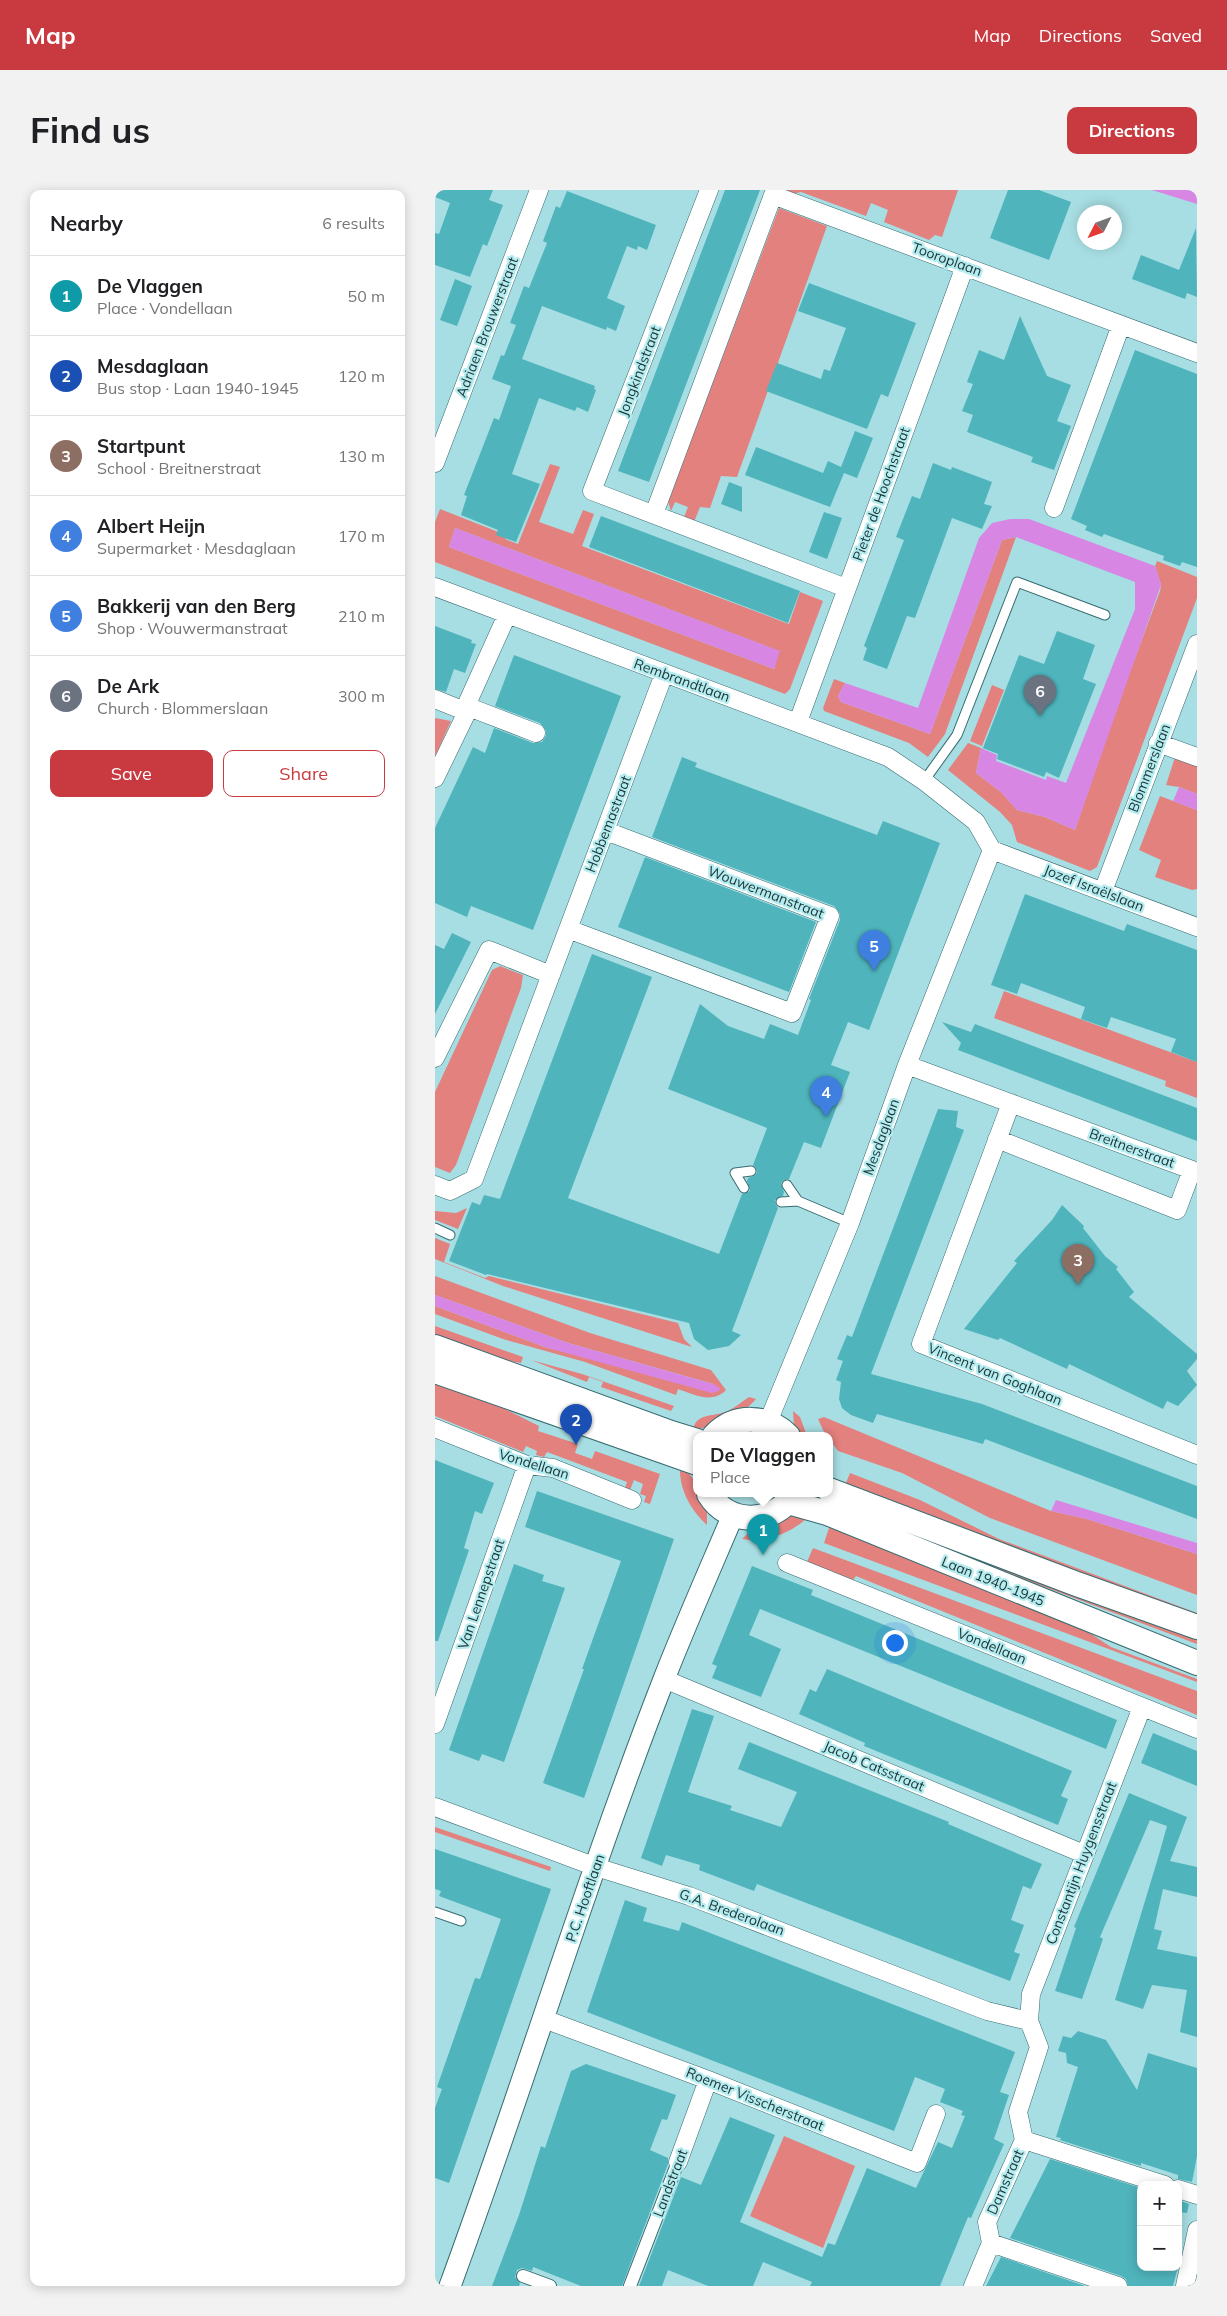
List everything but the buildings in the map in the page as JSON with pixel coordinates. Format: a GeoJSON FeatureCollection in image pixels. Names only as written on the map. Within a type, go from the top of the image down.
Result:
{"type":"FeatureCollection","features":[{"type":"Feature","properties":{"kind":"main road"},"geometry":{"type":"LineString","coordinates":[[435,1347],[532,1384],[693,1440]]}},
{"type":"Feature","properties":{"kind":"main road"},"geometry":{"type":"LineString","coordinates":[[435,1372],[693,1462]]}},
{"type":"Feature","properties":{"kind":"main road"},"geometry":{"type":"LineString","coordinates":[[720,1432],[740,1421],[753,1420],[768,1422],[782,1432]]}},
{"type":"Feature","properties":{"kind":"main road","name":"Laan 1940-1945"},"geometry":{"type":"LineString","coordinates":[[833,1491],[1197,1627]]}},
{"type":"Feature","properties":{"kind":"main road"},"geometry":{"type":"LineString","coordinates":[[712,1497],[721,1508],[733,1515],[747,1518],[763,1517],[777,1511],[791,1498]]}},
{"type":"Feature","properties":{"kind":"main road","name":"Laan 1940-1945"},"geometry":{"type":"LineString","coordinates":[[791,1498],[1197,1663]]}},
{"type":"Feature","properties":{"kind":"street","name":"Adriaen Brouwerstraat"},"geometry":{"type":"LineString","coordinates":[[435,463],[440,433],[539,190]]}},
{"type":"Feature","properties":{"kind":"street","name":"Jongkindstraat"},"geometry":{"type":"LineString","coordinates":[[709,190],[593,491],[846,588]]}},
{"type":"Feature","properties":{"kind":"street"},"geometry":{"type":"LineString","coordinates":[[654,514],[773,192]]}},
{"type":"Feature","properties":{"kind":"street","name":"Tooroplaan"},"geometry":{"type":"LineString","coordinates":[[773,192],[1197,353]]}},
{"type":"Feature","properties":{"kind":"street","name":"Pieter de Hoochstraat"},"geometry":{"type":"LineString","coordinates":[[798,722],[965,266]]}},
{"type":"Feature","properties":{"kind":"street"},"geometry":{"type":"LineString","coordinates":[[1054,508],[1121,324]]}},
{"type":"Feature","properties":{"kind":"street","name":"Rembrandtlaan"},"geometry":{"type":"LineString","coordinates":[[435,587],[888,757],[924,781],[976,822],[992,850]]}},
{"type":"Feature","properties":{"kind":"street"},"geometry":{"type":"LineString","coordinates":[[435,778],[507,615]]}},
{"type":"Feature","properties":{"kind":"street","name":"Blommerslaan"},"geometry":{"type":"LineString","coordinates":[[1103,891],[1197,644]]}},
{"type":"Feature","properties":{"kind":"street","name":"Hobbemastraat"},"geometry":{"type":"LineString","coordinates":[[435,1185],[450,1191],[474,1179],[664,674]]}},
{"type":"Feature","properties":{"kind":"street"},"geometry":{"type":"LineString","coordinates":[[435,699],[536,733]]}},
{"type":"Feature","properties":{"kind":"street"},"geometry":{"type":"LineString","coordinates":[[1158,743],[1197,757]]}},
{"type":"Feature","properties":{"kind":"street","name":"Wouwermanstraat"},"geometry":{"type":"LineString","coordinates":[[568,929],[792,1013],[830,916],[605,831]]}},
{"type":"Feature","properties":{"kind":"street","name":"Jozef Israëlslaan"},"geometry":{"type":"LineString","coordinates":[[992,850],[1197,927]]}},
{"type":"Feature","properties":{"kind":"street","name":"Mesdaglaan"},"geometry":{"type":"LineString","coordinates":[[768,1422],[850,1223],[907,1065],[992,850]]}},
{"type":"Feature","properties":{"kind":"street"},"geometry":{"type":"LineString","coordinates":[[435,1058],[489,950],[551,974]]}},
{"type":"Feature","properties":{"kind":"street","name":"Breitnerstraat"},"geometry":{"type":"LineString","coordinates":[[907,1065],[1192,1170],[1177,1210],[997,1140]]}},
{"type":"Feature","properties":{"kind":"street","name":"Vincent van Goghlaan"},"geometry":{"type":"LineString","coordinates":[[1011,1103],[921,1344],[1197,1455]]}},
{"type":"Feature","properties":{"kind":"street","name":"Vondellaan"},"geometry":{"type":"LineString","coordinates":[[435,1428],[527,1465],[553,1468],[632,1500]]}},
{"type":"Feature","properties":{"kind":"street","name":"Van Lennepstraat"},"geometry":{"type":"LineString","coordinates":[[435,1724],[527,1465]]}},
{"type":"Feature","properties":{"kind":"street","name":"P.C. Hooftlaan"},"geometry":{"type":"LineString","coordinates":[[450,2286],[487,2187],[595,1867],[664,1679],[733,1515]]}},
{"type":"Feature","properties":{"kind":"street","name":"Vondellaan"},"geometry":{"type":"LineString","coordinates":[[787,1562],[1197,1729]]}},
{"type":"Feature","properties":{"kind":"street","name":"Jacob Catsstraat"},"geometry":{"type":"LineString","coordinates":[[664,1679],[1084,1854]]}},
{"type":"Feature","properties":{"kind":"street","name":"Constantijn Huygensstraat"},"geometry":{"type":"LineString","coordinates":[[1029,2021],[1031,1994],[1142,1707]]}},
{"type":"Feature","properties":{"kind":"street","name":"G.A. Brederolaan"},"geometry":{"type":"LineString","coordinates":[[435,1806],[595,1867],[689,1896],[987,2011],[1029,2021]]}},
{"type":"Feature","properties":{"kind":"street","name":"Roemer Visscherstraat"},"geometry":{"type":"LineString","coordinates":[[544,2019],[708,2080],[917,2163],[936,2114]]}},
{"type":"Feature","properties":{"kind":"street","name":"Damstraat"},"geometry":{"type":"LineString","coordinates":[[973,2286],[991,2242],[987,2222],[1024,2140],[1018,2112],[1039,2047],[1029,2021]]}},
{"type":"Feature","properties":{"kind":"street","name":"Landstraat"},"geometry":{"type":"LineString","coordinates":[[630,2286],[708,2080]]}},
{"type":"Feature","properties":{"kind":"street"},"geometry":{"type":"LineString","coordinates":[[1024,2140],[1152,2181]]}},
{"type":"Feature","properties":{"kind":"street"},"geometry":{"type":"LineString","coordinates":[[1182,2190],[1197,2195]]}},
{"type":"Feature","properties":{"kind":"street"},"geometry":{"type":"LineString","coordinates":[[1185,2286],[1197,2230]]}},
{"type":"Feature","properties":{"kind":"street"},"geometry":{"type":"LineString","coordinates":[[991,2242],[1118,2286]]}},
{"type":"Feature","properties":{"kind":"street"},"geometry":{"type":"LineString","coordinates":[[523,2276],[550,2286]]}},
{"type":"Feature","properties":{"kind":"lane"},"geometry":{"type":"LineString","coordinates":[[924,781],[957,735],[1017,582],[1105,615]]}},
{"type":"Feature","properties":{"kind":"lane"},"geometry":{"type":"LineString","coordinates":[[744,1188],[735,1173],[751,1171]]}},
{"type":"Feature","properties":{"kind":"lane"},"geometry":{"type":"LineString","coordinates":[[787,1184],[798,1201]]}},
{"type":"Feature","properties":{"kind":"lane"},"geometry":{"type":"LineString","coordinates":[[781,1202],[798,1201],[850,1223]]}},
{"type":"Feature","properties":{"kind":"lane"},"geometry":{"type":"LineString","coordinates":[[435,1228],[450,1235]]}},
{"type":"Feature","properties":{"kind":"lane"},"geometry":{"type":"LineString","coordinates":[[435,1912],[461,1921]]}},
{"type":"Feature","properties":{"kind":"shaded area"},"geometry":{"type":"Polygon","coordinates":[[[786,190],[958,190],[942,237],[935,235],[929,240],[884,222],[888,210],[871,203],[866,216],[801,192],[792,194],[786,190]]]}},
{"type":"Feature","properties":{"kind":"shaded area"},"geometry":{"type":"Polygon","coordinates":[[[1152,190],[1197,190],[1197,204],[1152,190]]]}},
{"type":"Feature","properties":{"kind":"shaded area"},"geometry":{"type":"Polygon","coordinates":[[[779,208],[827,226],[737,477],[721,476],[710,508],[700,507],[694,522],[684,517],[688,507],[675,502],[671,511],[668,501],[779,208]]]}},
{"type":"Feature","properties":{"kind":"shaded area"},"geometry":{"type":"Polygon","coordinates":[[[550,464],[560,467],[539,522],[573,534],[583,510],[594,514],[582,546],[789,624],[800,592],[823,601],[790,689],[785,694],[435,562],[435,522],[440,509],[506,535],[505,539],[518,544],[550,464]],[[455,528],[449,547],[774,669],[779,651],[455,528]]]}},
{"type":"Feature","properties":{"kind":"shaded area"},"geometry":{"type":"Polygon","coordinates":[[[1010,519],[1029,519],[1155,566],[1161,585],[1075,830],[1045,817],[1017,810],[1001,792],[976,773],[981,748],[997,755],[996,761],[1046,780],[1047,776],[1066,783],[1135,609],[1135,582],[1016,537],[1002,540],[930,734],[841,702],[838,696],[845,683],[918,708],[979,538],[992,523],[1010,519]]]}},
{"type":"Feature","properties":{"kind":"shaded area"},"geometry":{"type":"Polygon","coordinates":[[[455,528],[780,651],[774,669],[449,547],[455,528]]]}},
{"type":"Feature","properties":{"kind":"shaded area"},"geometry":{"type":"Polygon","coordinates":[[[1016,537],[945,734],[928,757],[909,743],[824,711],[823,708],[834,679],[845,683],[838,696],[841,702],[930,734],[1002,540],[1016,537]]]}},
{"type":"Feature","properties":{"kind":"shaded area"},"geometry":{"type":"Polygon","coordinates":[[[1157,561],[1197,577],[1197,598],[1097,867],[1090,871],[1017,842],[1012,825],[1000,812],[948,770],[968,743],[981,748],[976,773],[1001,792],[1017,810],[1045,817],[1075,830],[1119,701],[1160,591],[1161,585],[1155,566],[1157,561]]]}},
{"type":"Feature","properties":{"kind":"shaded area"},"geometry":{"type":"Polygon","coordinates":[[[992,685],[1004,690],[982,746],[970,741],[992,685]]]}},
{"type":"Feature","properties":{"kind":"shaded area"},"geometry":{"type":"Polygon","coordinates":[[[435,718],[451,721],[435,757],[435,718]]]}},
{"type":"Feature","properties":{"kind":"shaded area"},"geometry":{"type":"Polygon","coordinates":[[[1176,754],[1197,762],[1197,794],[1179,787],[1166,785],[1176,754]]]}},
{"type":"Feature","properties":{"kind":"shaded area"},"geometry":{"type":"Polygon","coordinates":[[[1179,787],[1197,794],[1197,810],[1173,801],[1179,787]]]}},
{"type":"Feature","properties":{"kind":"shaded area"},"geometry":{"type":"Polygon","coordinates":[[[1160,796],[1197,810],[1197,889],[1192,890],[1155,877],[1161,860],[1139,850],[1160,796]]]}},
{"type":"Feature","properties":{"kind":"shaded area"},"geometry":{"type":"Polygon","coordinates":[[[500,966],[523,975],[521,988],[456,1165],[450,1173],[435,1167],[435,1092],[492,970],[500,966]]]}},
{"type":"Feature","properties":{"kind":"shaded area"},"geometry":{"type":"Polygon","coordinates":[[[1004,991],[1197,1062],[1197,1098],[1165,1086],[1166,1081],[994,1018],[1004,991]]]}},
{"type":"Feature","properties":{"kind":"shaded area"},"geometry":{"type":"Polygon","coordinates":[[[467,1208],[458,1229],[435,1220],[435,1211],[456,1213],[467,1208]]]}},
{"type":"Feature","properties":{"kind":"shaded area"},"geometry":{"type":"Polygon","coordinates":[[[435,1238],[450,1244],[444,1262],[485,1278],[489,1276],[678,1323],[684,1339],[692,1347],[503,1286],[435,1259],[435,1238]]]}},
{"type":"Feature","properties":{"kind":"shaded area"},"geometry":{"type":"Polygon","coordinates":[[[435,1276],[590,1333],[711,1370],[726,1390],[715,1397],[697,1396],[678,1389],[676,1395],[585,1362],[503,1339],[435,1314],[435,1306],[548,1348],[717,1385],[568,1343],[435,1295],[435,1276]]]}},
{"type":"Feature","properties":{"kind":"shaded area"},"geometry":{"type":"Polygon","coordinates":[[[435,1295],[568,1343],[713,1384],[720,1388],[719,1391],[712,1393],[548,1348],[435,1306],[435,1295]]]}},
{"type":"Feature","properties":{"kind":"shaded area"},"geometry":{"type":"Polygon","coordinates":[[[435,1326],[523,1357],[521,1363],[479,1356],[435,1341],[435,1326]]]}},
{"type":"Feature","properties":{"kind":"shaded area"},"geometry":{"type":"Polygon","coordinates":[[[531,1360],[582,1374],[674,1406],[671,1411],[601,1387],[603,1382],[589,1377],[587,1382],[531,1360]]]}},
{"type":"Feature","properties":{"kind":"shaded area"},"geometry":{"type":"Polygon","coordinates":[[[435,1378],[461,1387],[539,1426],[538,1431],[578,1444],[575,1453],[592,1459],[595,1451],[660,1474],[650,1504],[644,1502],[646,1496],[640,1494],[643,1484],[634,1480],[630,1490],[625,1488],[627,1482],[547,1452],[544,1457],[536,1455],[537,1451],[526,1446],[523,1452],[435,1416],[435,1378]]]}},
{"type":"Feature","properties":{"kind":"shaded area"},"geometry":{"type":"Polygon","coordinates":[[[749,1397],[756,1399],[735,1416],[710,1427],[693,1429],[701,1418],[728,1411],[749,1397]]]}},
{"type":"Feature","properties":{"kind":"shaded area"},"geometry":{"type":"Polygon","coordinates":[[[793,1411],[800,1417],[806,1432],[796,1432],[793,1411]]]}},
{"type":"Feature","properties":{"kind":"shaded area"},"geometry":{"type":"Polygon","coordinates":[[[824,1417],[1051,1511],[1087,1519],[1197,1554],[1197,1595],[990,1518],[902,1473],[838,1451],[833,1444],[833,1432],[824,1432],[818,1419],[824,1417]]]}},
{"type":"Feature","properties":{"kind":"shaded area"},"geometry":{"type":"Polygon","coordinates":[[[680,1467],[693,1478],[693,1497],[702,1497],[707,1510],[707,1525],[687,1499],[680,1475],[680,1467]]]}},
{"type":"Feature","properties":{"kind":"shaded area"},"geometry":{"type":"Polygon","coordinates":[[[850,1473],[920,1500],[999,1539],[1197,1613],[1197,1623],[843,1490],[850,1473]]]}},
{"type":"Feature","properties":{"kind":"shaded area"},"geometry":{"type":"Polygon","coordinates":[[[1056,1500],[1197,1543],[1197,1554],[1087,1519],[1051,1511],[1056,1500]]]}},
{"type":"Feature","properties":{"kind":"shaded area"},"geometry":{"type":"Polygon","coordinates":[[[850,1506],[1197,1636],[1197,1644],[847,1513],[850,1506]]]}},
{"type":"Feature","properties":{"kind":"shaded area"},"geometry":{"type":"Polygon","coordinates":[[[791,1515],[808,1517],[802,1523],[778,1536],[760,1540],[742,1539],[753,1529],[791,1515]]]}},
{"type":"Feature","properties":{"kind":"shaded area"},"geometry":{"type":"Polygon","coordinates":[[[831,1522],[940,1572],[1076,1624],[1111,1647],[1197,1679],[1197,1682],[824,1543],[831,1522]]]}},
{"type":"Feature","properties":{"kind":"shaded area"},"geometry":{"type":"Polygon","coordinates":[[[813,1548],[1197,1691],[1197,1715],[856,1576],[853,1580],[807,1562],[813,1548]]]}},
{"type":"Feature","properties":{"kind":"shaded area"},"geometry":{"type":"Polygon","coordinates":[[[435,1827],[551,1867],[550,1871],[435,1832],[435,1827]]]}},
{"type":"Feature","properties":{"kind":"shaded area"},"geometry":{"type":"Polygon","coordinates":[[[784,2136],[855,2166],[823,2248],[750,2216],[784,2136]]]}},
{"type":"Feature","properties":{"kind":"place","name":"De Ark"},"geometry":{"type":"Point","coordinates":[1040,716]}},
{"type":"Feature","properties":{"kind":"place","name":"Bakkerij van den Berg"},"geometry":{"type":"Point","coordinates":[874,971]}},
{"type":"Feature","properties":{"kind":"place","name":"Albert Heijn"},"geometry":{"type":"Point","coordinates":[826,1117]}},
{"type":"Feature","properties":{"kind":"place","name":"Startpunt"},"geometry":{"type":"Point","coordinates":[1078,1285]}},
{"type":"Feature","properties":{"kind":"place","name":"Mesdaglaan"},"geometry":{"type":"Point","coordinates":[576,1445]}},
{"type":"Feature","properties":{"kind":"place","name":"De Vlaggen"},"geometry":{"type":"Point","coordinates":[763,1555]}}]}
